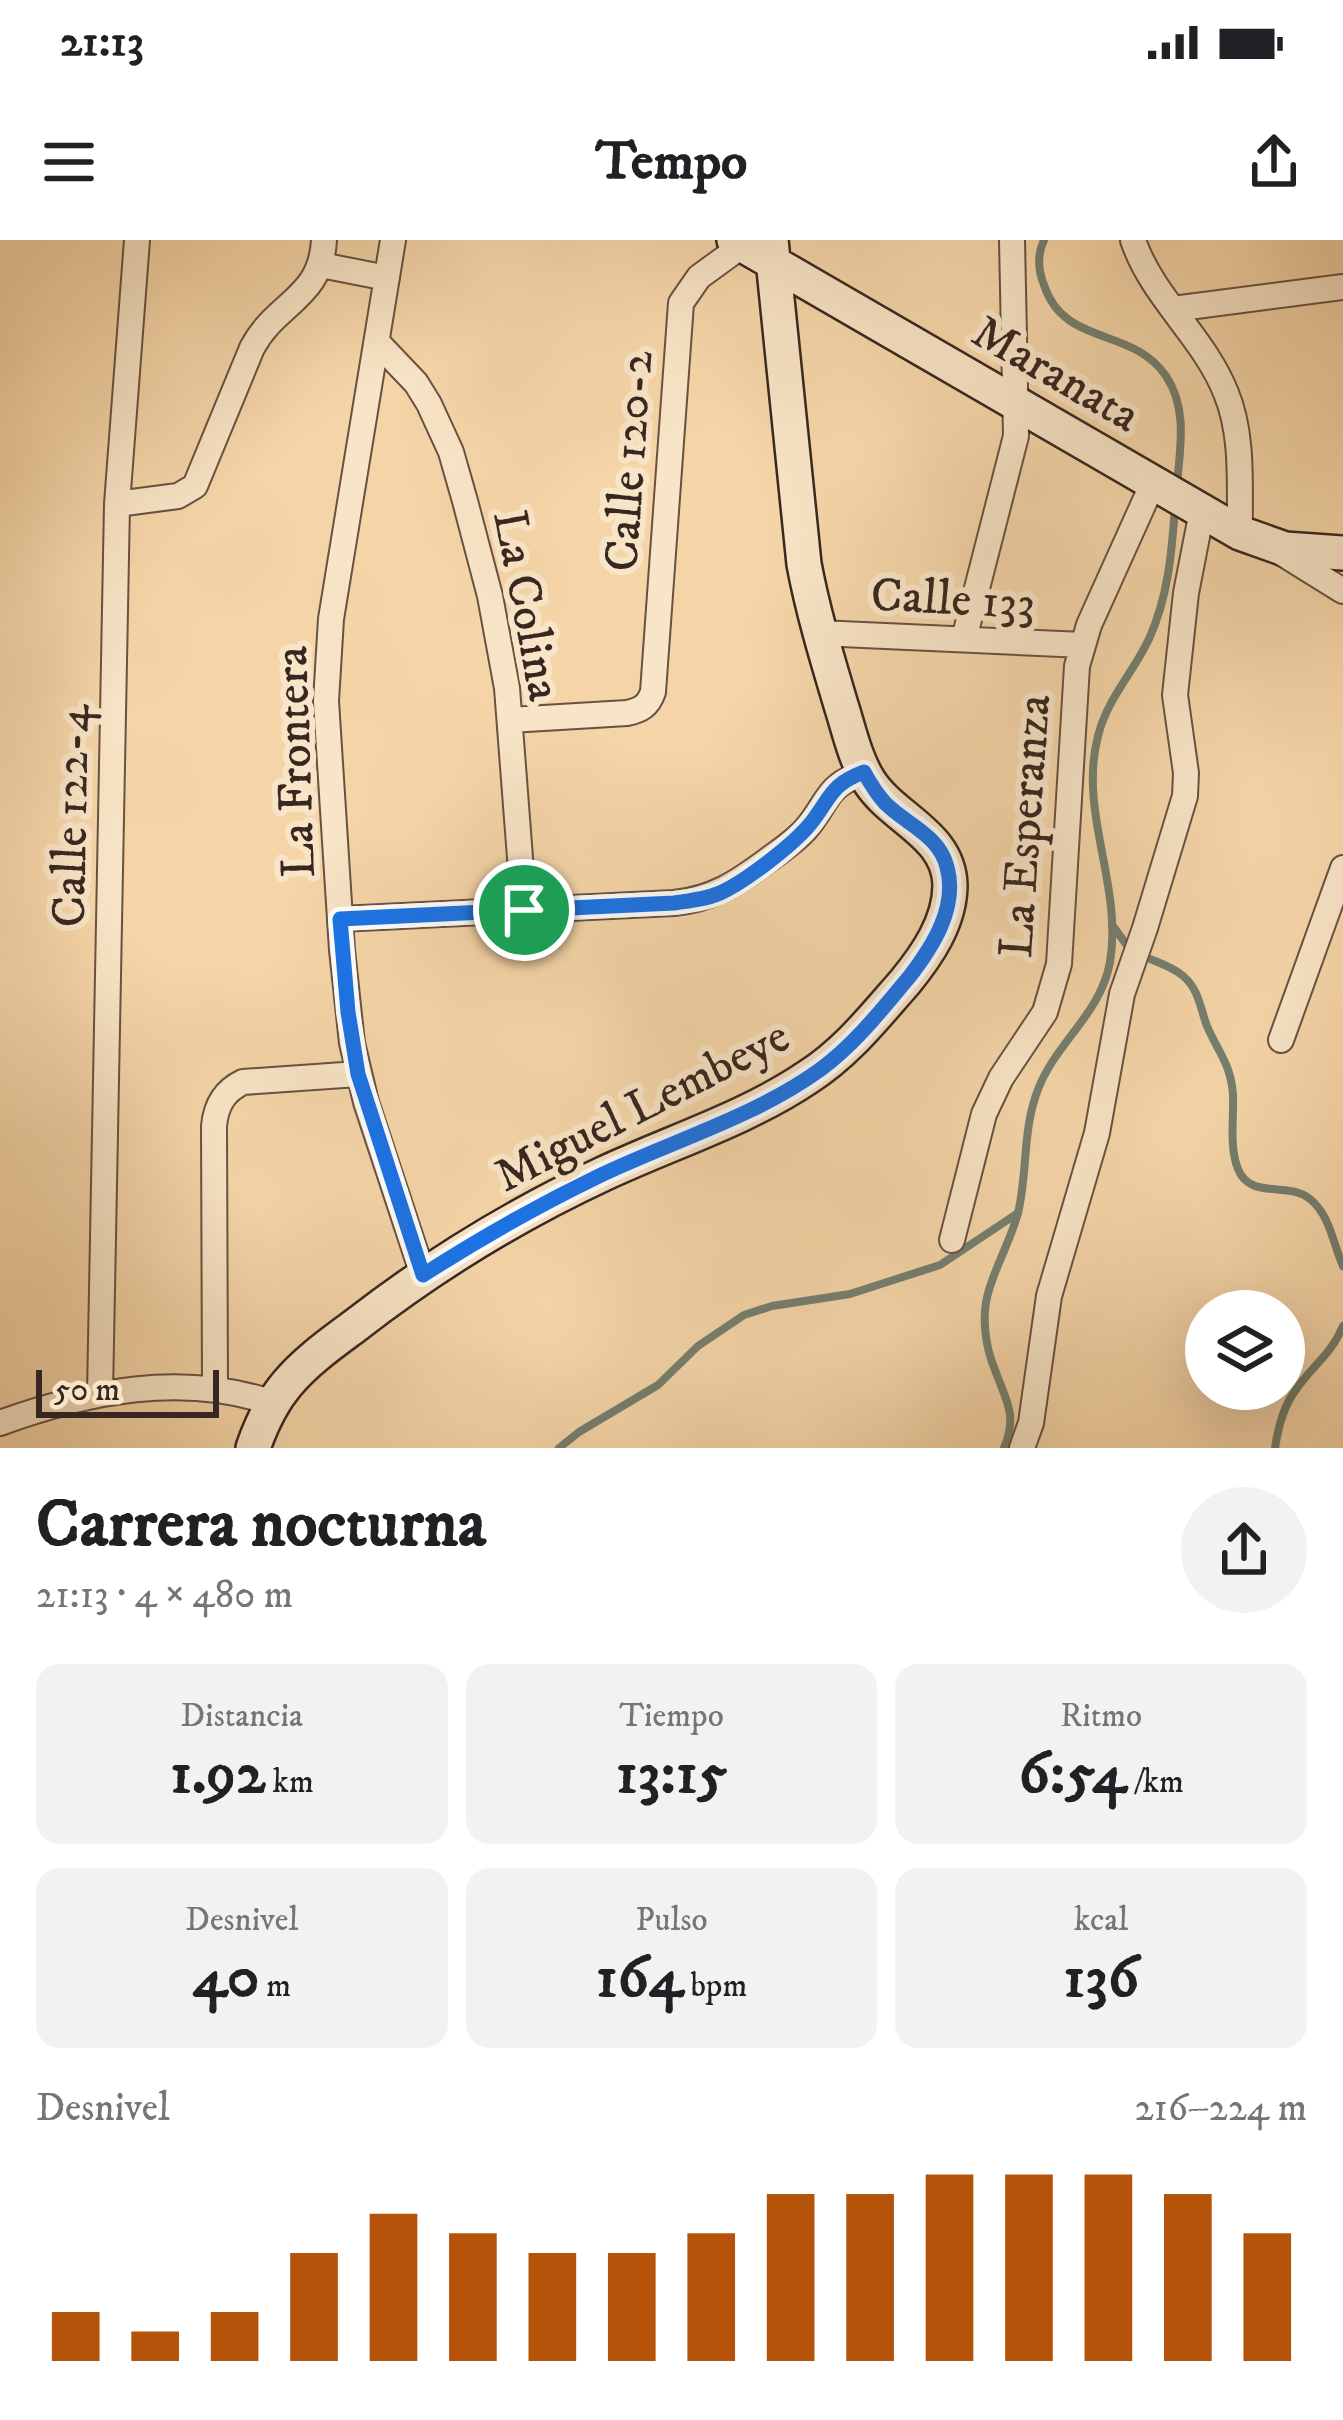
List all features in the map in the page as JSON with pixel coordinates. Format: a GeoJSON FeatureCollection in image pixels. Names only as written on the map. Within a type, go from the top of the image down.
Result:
{"type":"FeatureCollection","features":[{"type":"Feature","properties":{"kind":"street","name":"Calle 122-4"},"geometry":{"type":"LineString","coordinates":[[100,1394],[117,505],[137,240]]}},
{"type":"Feature","properties":{"kind":"street","name":"La Frontera"},"geometry":{"type":"LineString","coordinates":[[393,240],[328,646],[326,701],[340,919],[358,1074],[423,1275]]}},
{"type":"Feature","properties":{"kind":"street"},"geometry":{"type":"LineString","coordinates":[[964,639],[1015,444],[1012,240]]}},
{"type":"Feature","properties":{"kind":"street"},"geometry":{"type":"LineString","coordinates":[[1133,240],[1149,276],[1216,370],[1232,410],[1255,539],[1343,591]]}},
{"type":"Feature","properties":{"kind":"street","name":"Maranata"},"geometry":{"type":"LineString","coordinates":[[755,247],[1202,512],[1255,539],[1301,552],[1343,553]]}},
{"type":"Feature","properties":{"kind":"street","name":"Miguel Lembeye"},"geometry":{"type":"LineString","coordinates":[[253,1448],[273,1403],[304,1367],[423,1275],[588,1181],[761,1104],[803,1081],[841,1052],[913,972],[943,921],[949,872],[937,845],[886,803],[864,772],[819,633],[755,247]]}},
{"type":"Feature","properties":{"kind":"street","name":"Calle 120-2"},"geometry":{"type":"LineString","coordinates":[[510,720],[627,712],[644,708],[653,692],[682,303],[699,277],[755,247]]}},
{"type":"Feature","properties":{"kind":"street"},"geometry":{"type":"LineString","coordinates":[[117,505],[187,493],[200,477],[258,337],[308,288],[322,252],[387,278]]}},
{"type":"Feature","properties":{"kind":"street"},"geometry":{"type":"LineString","coordinates":[[1173,310],[1343,287]]}},
{"type":"Feature","properties":{"kind":"street","name":"La Colina"},"geometry":{"type":"LineString","coordinates":[[376,342],[416,383],[435,416],[451,452],[490,596],[510,720],[524,910]]}},
{"type":"Feature","properties":{"kind":"street","name":"La Esperanza"},"geometry":{"type":"LineString","coordinates":[[952,1240],[984,1114],[1001,1078],[1045,1012],[1059,964],[1075,689],[1082,645],[1153,483]]}},
{"type":"Feature","properties":{"kind":"street"},"geometry":{"type":"LineString","coordinates":[[1022,1448],[1031,1424],[1049,1296],[1096,1133],[1122,994],[1185,796],[1175,695],[1186,593],[1202,512]]}},
{"type":"Feature","properties":{"kind":"street","name":"Calle 133"},"geometry":{"type":"LineString","coordinates":[[819,633],[1082,645]]}},
{"type":"Feature","properties":{"kind":"street"},"geometry":{"type":"LineString","coordinates":[[340,919],[674,903],[718,894],[796,839],[836,785],[864,772]]}},
{"type":"Feature","properties":{"kind":"street"},"geometry":{"type":"LineString","coordinates":[[1281,1040],[1343,868]]}},
{"type":"Feature","properties":{"kind":"street"},"geometry":{"type":"LineString","coordinates":[[215,1388],[214,1126],[219,1104],[243,1082],[358,1074]]}},
{"type":"Feature","properties":{"kind":"street"},"geometry":{"type":"LineString","coordinates":[[0,1424],[100,1394],[149,1387],[215,1388],[273,1403]]}},
{"type":"Feature","properties":{"kind":"waterway"},"geometry":{"type":"LineString","coordinates":[[1044,240],[1040,268],[1054,305],[1082,328],[1135,349],[1166,376],[1181,429],[1177,485]]}},
{"type":"Feature","properties":{"kind":"waterway"},"geometry":{"type":"LineString","coordinates":[[1004,1448],[1010,1417],[987,1341],[987,1300],[1018,1213],[1030,1118],[1039,1087],[1098,997],[1110,962],[1111,905],[1096,821],[1093,764],[1102,723],[1149,639],[1161,607],[1175,506]]}},
{"type":"Feature","properties":{"kind":"waterway"},"geometry":{"type":"LineString","coordinates":[[1112,925],[1129,948]]}},
{"type":"Feature","properties":{"kind":"waterway"},"geometry":{"type":"LineString","coordinates":[[1141,955],[1179,973],[1196,993],[1230,1075],[1238,1169],[1251,1184],[1310,1199],[1327,1221],[1343,1266]]}},
{"type":"Feature","properties":{"kind":"waterway"},"geometry":{"type":"LineString","coordinates":[[559,1448],[658,1385],[698,1346],[744,1315],[850,1294],[940,1265],[1018,1213]]}},
{"type":"Feature","properties":{"kind":"waterway"},"geometry":{"type":"LineString","coordinates":[[1275,1448],[1291,1397],[1343,1326]]}},
{"type":"Feature","properties":{"kind":"route"},"geometry":{"type":"LineString","coordinates":[[864,772],[886,803],[937,845],[949,872],[943,921],[924,957],[874,1018],[823,1068],[761,1104],[576,1187],[423,1275],[358,1074],[340,919],[524,910],[674,903],[718,894],[796,839],[836,785],[864,772]]}}]}
